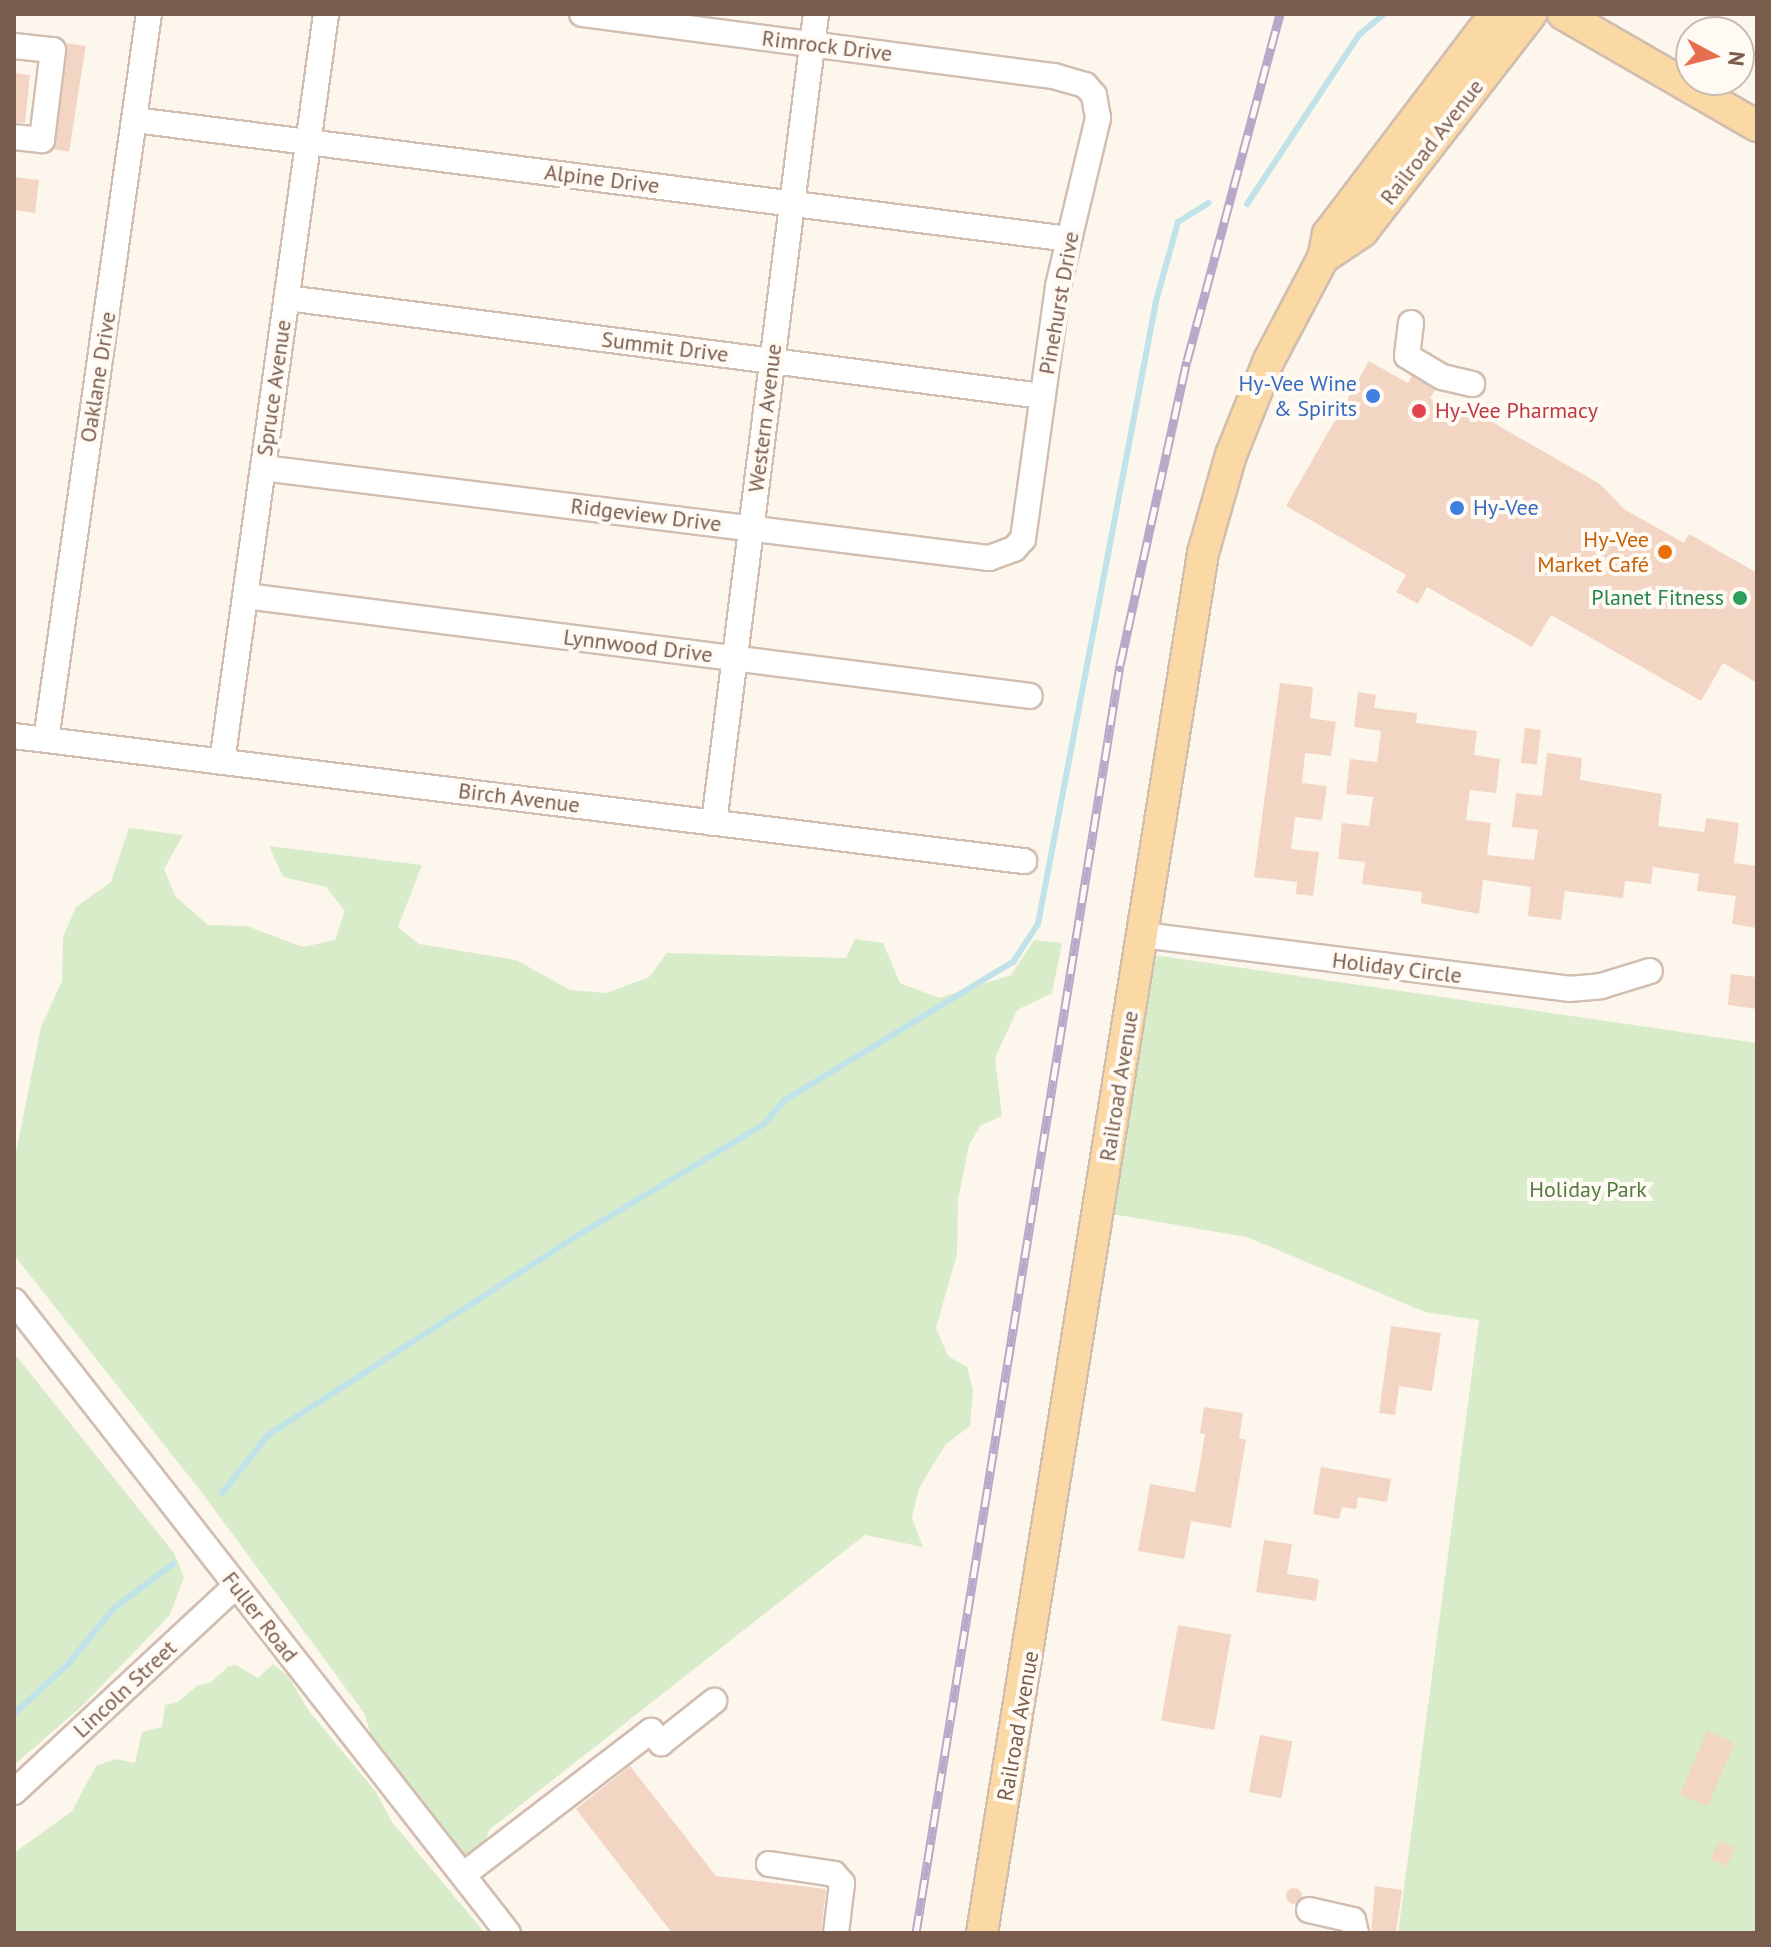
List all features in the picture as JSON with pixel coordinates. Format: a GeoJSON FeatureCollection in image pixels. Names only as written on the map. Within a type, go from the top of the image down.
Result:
{"type":"FeatureCollection","features":[{"type":"Feature","properties":{"kind":"main road","name":"Railroad Avenue"},"geometry":{"type":"LineString","coordinates":[[982,1933],[1203,553],[1231,455],[1269,360],[1323,258],[1335,224],[1495,14]]}},
{"type":"Feature","properties":{"kind":"main road","name":"Railroad Avenue"},"geometry":{"type":"LineString","coordinates":[[1323,258],[1362,232],[1531,14]]}},
{"type":"Feature","properties":{"kind":"main road"},"geometry":{"type":"LineString","coordinates":[[1563,14],[1757,126]]}},
{"type":"Feature","properties":{"kind":"street","name":"Oaklane Drive"},"geometry":{"type":"LineString","coordinates":[[46,740],[149,14]]}},
{"type":"Feature","properties":{"kind":"street","name":"Spruce Avenue"},"geometry":{"type":"LineString","coordinates":[[222,762],[326,14]]}},
{"type":"Feature","properties":{"kind":"street","name":"Rimrock Drive"},"geometry":{"type":"LineString","coordinates":[[582,14],[1072,80]]}},
{"type":"Feature","properties":{"kind":"street","name":"Western Avenue"},"geometry":{"type":"LineString","coordinates":[[714,823],[816,14]]}},
{"type":"Feature","properties":{"kind":"street"},"geometry":{"type":"LineString","coordinates":[[14,46],[53,50],[42,140],[14,137]]}},
{"type":"Feature","properties":{"kind":"street","name":"Pinehurst Drive"},"geometry":{"type":"LineString","coordinates":[[1023,539],[1042,396],[1069,239],[1098,118],[1094,95],[1072,80]]}},
{"type":"Feature","properties":{"kind":"street","name":"Alpine Drive"},"geometry":{"type":"LineString","coordinates":[[135,120],[1069,239]]}},
{"type":"Feature","properties":{"kind":"street","name":"Summit Drive"},"geometry":{"type":"LineString","coordinates":[[287,298],[1042,396]]}},
{"type":"Feature","properties":{"kind":"street"},"geometry":{"type":"LineString","coordinates":[[1411,323],[1407,356],[1442,377],[1472,384]]}},
{"type":"Feature","properties":{"kind":"street","name":"Ridgeview Drive"},"geometry":{"type":"LineString","coordinates":[[263,468],[989,558],[1014,549],[1023,539]]}},
{"type":"Feature","properties":{"kind":"street","name":"Lynnwood Drive"},"geometry":{"type":"LineString","coordinates":[[246,596],[1030,696]]}},
{"type":"Feature","properties":{"kind":"street","name":"Birch Avenue"},"geometry":{"type":"LineString","coordinates":[[14,736],[1024,861]]}},
{"type":"Feature","properties":{"kind":"street","name":"Holiday Circle"},"geometry":{"type":"LineString","coordinates":[[1143,935],[1569,989],[1601,986],[1650,971]]}},
{"type":"Feature","properties":{"kind":"street","name":"Fuller Road"},"geometry":{"type":"LineString","coordinates":[[14,1301],[508,1933]]}},
{"type":"Feature","properties":{"kind":"street","name":"Lincoln Street"},"geometry":{"type":"LineString","coordinates":[[14,1792],[236,1586]]}},
{"type":"Feature","properties":{"kind":"street"},"geometry":{"type":"LineString","coordinates":[[463,1875],[651,1731],[661,1743],[714,1701]]}},
{"type":"Feature","properties":{"kind":"street"},"geometry":{"type":"LineString","coordinates":[[769,1864],[834,1874],[842,1883],[836,1933]]}},
{"type":"Feature","properties":{"kind":"street"},"geometry":{"type":"LineString","coordinates":[[1309,1910],[1353,1920],[1356,1933]]}},
{"type":"Feature","properties":{"kind":"green space"},"geometry":{"type":"Polygon","coordinates":[[[129,828],[183,835],[164,869],[176,897],[208,925],[247,926],[303,947],[335,940],[345,911],[326,887],[283,877],[269,846],[422,865],[398,927],[419,944],[516,960],[570,990],[607,993],[649,977],[667,953],[846,958],[855,939],[883,943],[900,983],[939,998],[1011,975],[1034,940],[1062,943],[1052,993],[1017,1010],[995,1058],[1002,1116],[981,1125],[969,1145],[958,1200],[957,1254],[936,1328],[948,1356],[967,1367],[973,1390],[970,1426],[946,1444],[919,1488],[912,1518],[923,1547],[865,1535],[489,1830],[484,1847],[472,1857],[453,1850],[376,1749],[364,1713],[203,1494],[14,1255],[14,1163],[41,1027],[62,981],[63,937],[76,907],[111,882],[129,828]]]}},
{"type":"Feature","properties":{"kind":"green space","name":"Holiday Park"},"geometry":{"type":"Polygon","coordinates":[[[1140,953],[1757,1043],[1757,1933],[1398,1933],[1479,1320],[1425,1312],[1247,1237],[1100,1212],[1140,953]]]}},
{"type":"Feature","properties":{"kind":"green space"},"geometry":{"type":"Polygon","coordinates":[[[14,1353],[174,1553],[184,1577],[170,1615],[82,1706],[14,1765],[14,1353]]]}},
{"type":"Feature","properties":{"kind":"green space"},"geometry":{"type":"Polygon","coordinates":[[[273,1664],[288,1676],[309,1711],[376,1792],[392,1822],[485,1933],[14,1933],[14,1853],[72,1811],[96,1766],[116,1759],[135,1763],[142,1732],[162,1727],[165,1705],[178,1702],[198,1685],[210,1683],[229,1666],[236,1665],[258,1678],[273,1664]]]}},
{"type":"Feature","properties":{"kind":"building"},"geometry":{"type":"Polygon","coordinates":[[[67,43],[86,46],[69,152],[50,149],[67,43]]]}},
{"type":"Feature","properties":{"kind":"building"},"geometry":{"type":"Polygon","coordinates":[[[14,73],[30,75],[25,123],[14,122],[14,73]]]}},
{"type":"Feature","properties":{"kind":"building"},"geometry":{"type":"Polygon","coordinates":[[[14,177],[39,180],[35,213],[14,210],[14,177]]]}},
{"type":"Feature","properties":{"kind":"building","name":"Hy-Vee"},"geometry":{"type":"Polygon","coordinates":[[[1369,361],[1408,383],[1412,376],[1435,390],[1430,398],[1461,416],[1492,422],[1600,484],[1624,509],[1684,543],[1689,534],[1757,573],[1757,683],[1723,663],[1701,701],[1551,615],[1532,647],[1427,587],[1418,604],[1396,592],[1406,575],[1286,506],[1369,361]]]}},
{"type":"Feature","properties":{"kind":"building"},"geometry":{"type":"Polygon","coordinates":[[[1280,683],[1313,687],[1310,718],[1336,722],[1331,756],[1305,753],[1302,783],[1327,786],[1322,820],[1295,817],[1291,849],[1319,852],[1313,896],[1296,894],[1297,882],[1254,877],[1280,683]]]}},
{"type":"Feature","properties":{"kind":"building"},"geometry":{"type":"Polygon","coordinates":[[[1358,692],[1376,695],[1374,708],[1417,713],[1416,723],[1477,731],[1474,755],[1500,759],[1496,793],[1470,790],[1466,820],[1491,823],[1487,855],[1534,860],[1538,830],[1512,827],[1516,793],[1542,796],[1547,753],[1582,758],[1580,780],[1662,794],[1658,826],[1704,832],[1706,818],[1739,823],[1734,863],[1757,866],[1757,928],[1732,924],[1736,896],[1697,891],[1699,874],[1653,867],[1651,884],[1625,881],[1623,898],[1565,891],[1561,920],[1528,916],[1531,887],[1483,880],[1479,914],[1421,903],[1422,892],[1362,884],[1365,862],[1338,859],[1342,823],[1369,826],[1373,797],[1346,794],[1350,759],[1377,762],[1381,731],[1354,727],[1358,692]]]}},
{"type":"Feature","properties":{"kind":"building"},"geometry":{"type":"Polygon","coordinates":[[[1525,728],[1541,730],[1537,765],[1521,763],[1525,728]]]}},
{"type":"Feature","properties":{"kind":"building"},"geometry":{"type":"Polygon","coordinates":[[[1731,974],[1757,977],[1757,1009],[1728,1005],[1731,974]]]}},
{"type":"Feature","properties":{"kind":"building"},"geometry":{"type":"Polygon","coordinates":[[[1391,1326],[1441,1333],[1432,1391],[1399,1386],[1395,1415],[1379,1413],[1391,1326]]]}},
{"type":"Feature","properties":{"kind":"building"},"geometry":{"type":"Polygon","coordinates":[[[1204,1407],[1243,1413],[1239,1438],[1246,1440],[1231,1528],[1191,1521],[1184,1559],[1138,1551],[1150,1484],[1195,1492],[1205,1434],[1200,1433],[1204,1407]]]}},
{"type":"Feature","properties":{"kind":"building"},"geometry":{"type":"Polygon","coordinates":[[[1321,1467],[1391,1479],[1387,1502],[1358,1497],[1356,1509],[1342,1507],[1339,1519],[1313,1514],[1321,1467]]]}},
{"type":"Feature","properties":{"kind":"building"},"geometry":{"type":"Polygon","coordinates":[[[1264,1540],[1292,1544],[1287,1574],[1319,1579],[1316,1601],[1256,1592],[1264,1540]]]}},
{"type":"Feature","properties":{"kind":"building"},"geometry":{"type":"Polygon","coordinates":[[[1178,1625],[1231,1634],[1214,1730],[1161,1721],[1178,1625]]]}},
{"type":"Feature","properties":{"kind":"building"},"geometry":{"type":"Polygon","coordinates":[[[1707,1731],[1735,1743],[1708,1806],[1680,1795],[1707,1731]]]}},
{"type":"Feature","properties":{"kind":"building"},"geometry":{"type":"Polygon","coordinates":[[[1260,1735],[1292,1741],[1281,1798],[1249,1792],[1260,1735]]]}},
{"type":"Feature","properties":{"kind":"building"},"geometry":{"type":"Polygon","coordinates":[[[630,1766],[716,1876],[826,1889],[821,1933],[672,1933],[576,1809],[630,1766]]]}},
{"type":"Feature","properties":{"kind":"building"},"geometry":{"type":"Polygon","coordinates":[[[1719,1841],[1734,1848],[1726,1866],[1711,1859],[1719,1841]]]}},
{"type":"Feature","properties":{"kind":"building"},"geometry":{"type":"Polygon","coordinates":[[[1375,1886],[1402,1890],[1396,1933],[1371,1933],[1375,1886]]]}},
{"type":"Feature","properties":{"kind":"building"},"geometry":{"type":"Polygon","coordinates":[[[1294,1888],[1300,1890],[1300,1902],[1294,1904],[1288,1902],[1286,1896],[1288,1890],[1294,1888]]]}},
{"type":"Feature","properties":{"kind":"waterway"},"geometry":{"type":"LineString","coordinates":[[1247,204],[1359,35],[1384,14]]}},
{"type":"Feature","properties":{"kind":"waterway"},"geometry":{"type":"LineString","coordinates":[[222,1493],[268,1435],[575,1237],[763,1125],[785,1100],[1013,962],[1038,924],[1156,301],[1178,222],[1209,203]]}},
{"type":"Feature","properties":{"kind":"waterway"},"geometry":{"type":"LineString","coordinates":[[14,1714],[68,1664],[114,1608],[173,1564]]}},
{"type":"Feature","properties":{"kind":"railway"},"geometry":{"type":"LineString","coordinates":[[916,1933],[1120,665],[1187,361],[1280,14]]}},
{"type":"Feature","properties":{"kind":"place","name":"Hy-Vee Wine & Spirits"},"geometry":{"type":"Point","coordinates":[1373,396]}},
{"type":"Feature","properties":{"kind":"place","name":"Hy-Vee Pharmacy"},"geometry":{"type":"Point","coordinates":[1419,411]}},
{"type":"Feature","properties":{"kind":"place","name":"Hy-Vee"},"geometry":{"type":"Point","coordinates":[1457,508]}},
{"type":"Feature","properties":{"kind":"place","name":"Hy-Vee Market Café"},"geometry":{"type":"Point","coordinates":[1665,552]}},
{"type":"Feature","properties":{"kind":"place","name":"Planet Fitness"},"geometry":{"type":"Point","coordinates":[1740,598]}}]}
